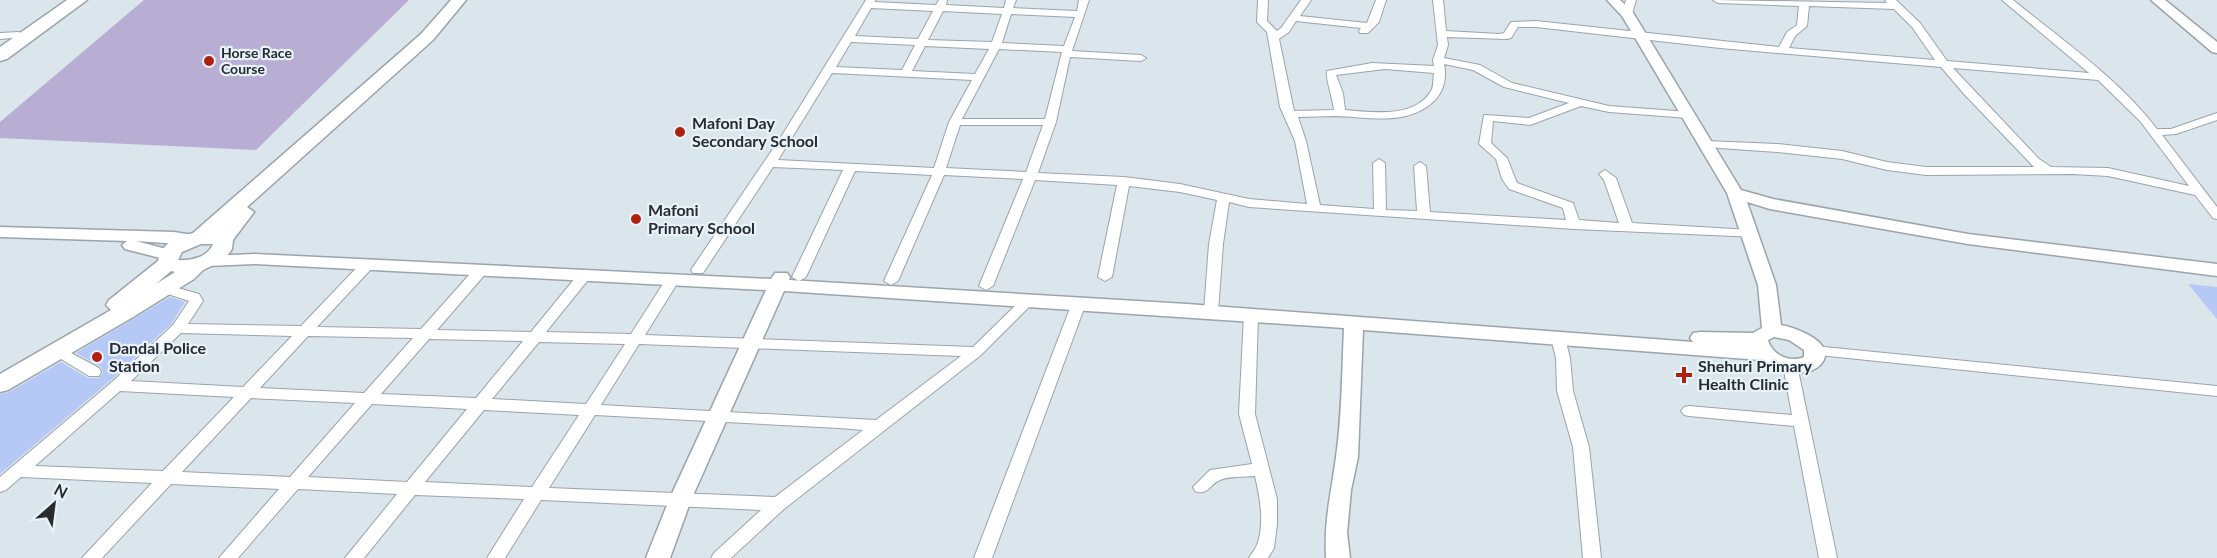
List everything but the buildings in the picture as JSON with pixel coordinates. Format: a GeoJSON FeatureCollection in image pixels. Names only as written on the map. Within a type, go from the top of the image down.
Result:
{"type":"FeatureCollection","features":[{"type":"Feature","properties":{"kind":"highway"},"geometry":{"type":"LineString","coordinates":[[0,48],[68,0]]}},
{"type":"Feature","properties":{"kind":"highway"},"geometry":{"type":"LineString","coordinates":[[0,56],[78,0]]}},
{"type":"Feature","properties":{"kind":"main road"},"geometry":{"type":"LineString","coordinates":[[0,384],[216,256],[236,219],[301,154],[427,37],[459,0]]}},
{"type":"Feature","properties":{"kind":"main road"},"geometry":{"type":"LineString","coordinates":[[0,375],[110,311],[168,259],[173,249],[196,239],[416,57],[468,0]]}},
{"type":"Feature","properties":{"kind":"main road"},"geometry":{"type":"LineString","coordinates":[[0,239],[129,245],[168,259],[178,267],[248,258],[673,279],[891,281],[986,286],[1212,307],[1765,341],[1790,365],[1810,363],[1815,356],[1814,351],[1807,342],[1793,334],[1767,285],[1735,193],[1641,36],[1629,7],[1614,0]]}},
{"type":"Feature","properties":{"kind":"main road"},"geometry":{"type":"LineString","coordinates":[[2157,0],[2217,49]]}},
{"type":"Feature","properties":{"kind":"main road"},"geometry":{"type":"LineString","coordinates":[[1735,193],[1770,204],[1968,239],[2217,270]]}},
{"type":"Feature","properties":{"kind":"main road"},"geometry":{"type":"LineString","coordinates":[[1743,211],[1770,204]]}},
{"type":"Feature","properties":{"kind":"main road"},"geometry":{"type":"LineString","coordinates":[[0,232],[196,239],[215,237],[223,242],[263,251],[698,270],[1029,300],[1212,307],[1251,315],[1558,338],[1765,341],[1793,334]]}},
{"type":"Feature","properties":{"kind":"main road"},"geometry":{"type":"LineString","coordinates":[[658,558],[718,416],[752,342],[786,279]]}},
{"type":"Feature","properties":{"kind":"main road"},"geometry":{"type":"LineString","coordinates":[[1765,341],[1767,285]]}},
{"type":"Feature","properties":{"kind":"main road"},"geometry":{"type":"LineString","coordinates":[[1338,558],[1336,533],[1340,490],[1347,457],[1354,323]]}},
{"type":"Feature","properties":{"kind":"street"},"geometry":{"type":"LineString","coordinates":[[891,281],[939,172],[955,122],[996,45],[1011,0]]}},
{"type":"Feature","properties":{"kind":"street"},"geometry":{"type":"LineString","coordinates":[[986,286],[1050,122],[1067,52],[1084,0]]}},
{"type":"Feature","properties":{"kind":"street"},"geometry":{"type":"LineString","coordinates":[[1263,0],[1263,22],[1272,32],[1286,107],[1292,114],[1314,208]]}},
{"type":"Feature","properties":{"kind":"street"},"geometry":{"type":"LineString","coordinates":[[1273,38],[1285,30],[1306,0]]}},
{"type":"Feature","properties":{"kind":"street"},"geometry":{"type":"LineString","coordinates":[[1371,26],[1381,0]]}},
{"type":"Feature","properties":{"kind":"street"},"geometry":{"type":"LineString","coordinates":[[1292,114],[1340,113],[1378,116],[1410,112],[1422,107],[1437,90],[1443,45],[1438,0]]}},
{"type":"Feature","properties":{"kind":"street"},"geometry":{"type":"LineString","coordinates":[[1718,0],[1804,4],[1893,3],[1916,25],[1945,65],[2035,162],[2048,170]]}},
{"type":"Feature","properties":{"kind":"street"},"geometry":{"type":"LineString","coordinates":[[2007,0],[2101,77],[2144,119],[2217,215]]}},
{"type":"Feature","properties":{"kind":"street"},"geometry":{"type":"LineString","coordinates":[[698,270],[771,163],[870,2],[942,4],[1007,12],[1081,14]]}},
{"type":"Feature","properties":{"kind":"street"},"geometry":{"type":"LineString","coordinates":[[905,74],[942,4]]}},
{"type":"Feature","properties":{"kind":"street"},"geometry":{"type":"LineString","coordinates":[[1784,48],[1791,34],[1802,26],[1804,4]]}},
{"type":"Feature","properties":{"kind":"street"},"geometry":{"type":"LineString","coordinates":[[1292,18],[1371,26]]}},
{"type":"Feature","properties":{"kind":"street"},"geometry":{"type":"LineString","coordinates":[[1442,34],[1489,38],[1507,36],[1512,25],[1518,23],[1720,45],[1784,48],[1945,65],[2101,77]]}},
{"type":"Feature","properties":{"kind":"street"},"geometry":{"type":"LineString","coordinates":[[1363,34],[1365,28],[1371,26]]}},
{"type":"Feature","properties":{"kind":"street"},"geometry":{"type":"LineString","coordinates":[[0,36],[19,35]]}},
{"type":"Feature","properties":{"kind":"street"},"geometry":{"type":"LineString","coordinates":[[847,39],[996,45],[1141,58]]}},
{"type":"Feature","properties":{"kind":"street"},"geometry":{"type":"LineString","coordinates":[[1340,113],[1338,93],[1330,77],[1331,72],[1366,66],[1439,65],[1476,67],[1508,85],[1609,110],[1689,115]]}},
{"type":"Feature","properties":{"kind":"street"},"geometry":{"type":"LineString","coordinates":[[830,70],[978,77]]}},
{"type":"Feature","properties":{"kind":"street"},"geometry":{"type":"LineString","coordinates":[[1574,225],[1569,206],[1513,186],[1506,178],[1500,156],[1485,144],[1488,117],[1530,122],[1579,103]]}},
{"type":"Feature","properties":{"kind":"street"},"geometry":{"type":"LineString","coordinates":[[2152,132],[2172,132],[2217,116]]}},
{"type":"Feature","properties":{"kind":"street"},"geometry":{"type":"LineString","coordinates":[[955,122],[1050,122]]}},
{"type":"Feature","properties":{"kind":"street"},"geometry":{"type":"LineString","coordinates":[[1706,144],[1842,155],[1887,166],[1926,171],[2108,172],[2199,192]]}},
{"type":"Feature","properties":{"kind":"street"},"geometry":{"type":"LineString","coordinates":[[771,163],[1124,181],[1180,188],[1250,203],[1424,216],[1751,234]]}},
{"type":"Feature","properties":{"kind":"street"},"geometry":{"type":"LineString","coordinates":[[1379,163],[1380,213]]}},
{"type":"Feature","properties":{"kind":"street"},"geometry":{"type":"LineString","coordinates":[[1420,166],[1424,216]]}},
{"type":"Feature","properties":{"kind":"street"},"geometry":{"type":"LineString","coordinates":[[786,279],[851,167]]}},
{"type":"Feature","properties":{"kind":"street"},"geometry":{"type":"LineString","coordinates":[[1605,174],[1610,178],[1628,228]]}},
{"type":"Feature","properties":{"kind":"street"},"geometry":{"type":"LineString","coordinates":[[1105,277],[1124,181]]}},
{"type":"Feature","properties":{"kind":"street"},"geometry":{"type":"LineString","coordinates":[[1212,307],[1216,244],[1223,198]]}},
{"type":"Feature","properties":{"kind":"street"},"geometry":{"type":"LineString","coordinates":[[91,558],[169,478],[368,264]]}},
{"type":"Feature","properties":{"kind":"street"},"geometry":{"type":"LineString","coordinates":[[228,558],[482,269]]}},
{"type":"Feature","properties":{"kind":"street"},"geometry":{"type":"LineString","coordinates":[[354,558],[585,274]]}},
{"type":"Feature","properties":{"kind":"street"},"geometry":{"type":"LineString","coordinates":[[496,558],[673,279]]}},
{"type":"Feature","properties":{"kind":"street"},"geometry":{"type":"LineString","coordinates":[[0,486],[117,386],[178,328],[196,301],[194,297],[164,288]]}},
{"type":"Feature","properties":{"kind":"street"},"geometry":{"type":"LineString","coordinates":[[720,558],[778,504],[976,352],[1029,300]]}},
{"type":"Feature","properties":{"kind":"street"},"geometry":{"type":"LineString","coordinates":[[984,558],[1079,303]]}},
{"type":"Feature","properties":{"kind":"street"},"geometry":{"type":"LineString","coordinates":[[1251,315],[1247,414],[1269,499],[1269,525],[1265,548],[1258,558]]}},
{"type":"Feature","properties":{"kind":"street"},"geometry":{"type":"LineString","coordinates":[[178,328],[752,342],[832,348],[893,347],[976,352]]}},
{"type":"Feature","properties":{"kind":"street"},"geometry":{"type":"LineString","coordinates":[[1558,338],[1563,358],[1565,391],[1581,447],[1592,558]]}},
{"type":"Feature","properties":{"kind":"street"},"geometry":{"type":"LineString","coordinates":[[58,351],[94,372]]}},
{"type":"Feature","properties":{"kind":"street"},"geometry":{"type":"LineString","coordinates":[[1814,351],[2217,391]]}},
{"type":"Feature","properties":{"kind":"street"},"geometry":{"type":"LineString","coordinates":[[1790,365],[1828,558]]}},
{"type":"Feature","properties":{"kind":"street"},"geometry":{"type":"LineString","coordinates":[[117,386],[878,426]]}},
{"type":"Feature","properties":{"kind":"street"},"geometry":{"type":"LineString","coordinates":[[1689,411],[1802,421]]}},
{"type":"Feature","properties":{"kind":"street"},"geometry":{"type":"LineString","coordinates":[[1201,487],[1216,474],[1242,472],[1260,466]]}},
{"type":"Feature","properties":{"kind":"street"},"geometry":{"type":"LineString","coordinates":[[19,471],[778,504]]}},
{"type":"Feature","properties":{"kind":"shaded area","name":"Horse Race Course"},"geometry":{"type":"Polygon","coordinates":[[[144,0],[409,0],[256,150],[0,138],[0,122],[144,0]]]}},
{"type":"Feature","properties":{"kind":"place","name":"Horse Race Course"},"geometry":{"type":"Point","coordinates":[209,61]}},
{"type":"Feature","properties":{"kind":"place","name":"Mafoni Day Secondary School"},"geometry":{"type":"Point","coordinates":[680,132]}},
{"type":"Feature","properties":{"kind":"place","name":"Mafoni Primary School"},"geometry":{"type":"Point","coordinates":[636,219]}},
{"type":"Feature","properties":{"kind":"place","name":"Dandal Police Station"},"geometry":{"type":"Point","coordinates":[97,357]}},
{"type":"Feature","properties":{"kind":"place","name":"Shehuri Primary Health Clinic"},"geometry":{"type":"Point","coordinates":[1684,375]}}]}
